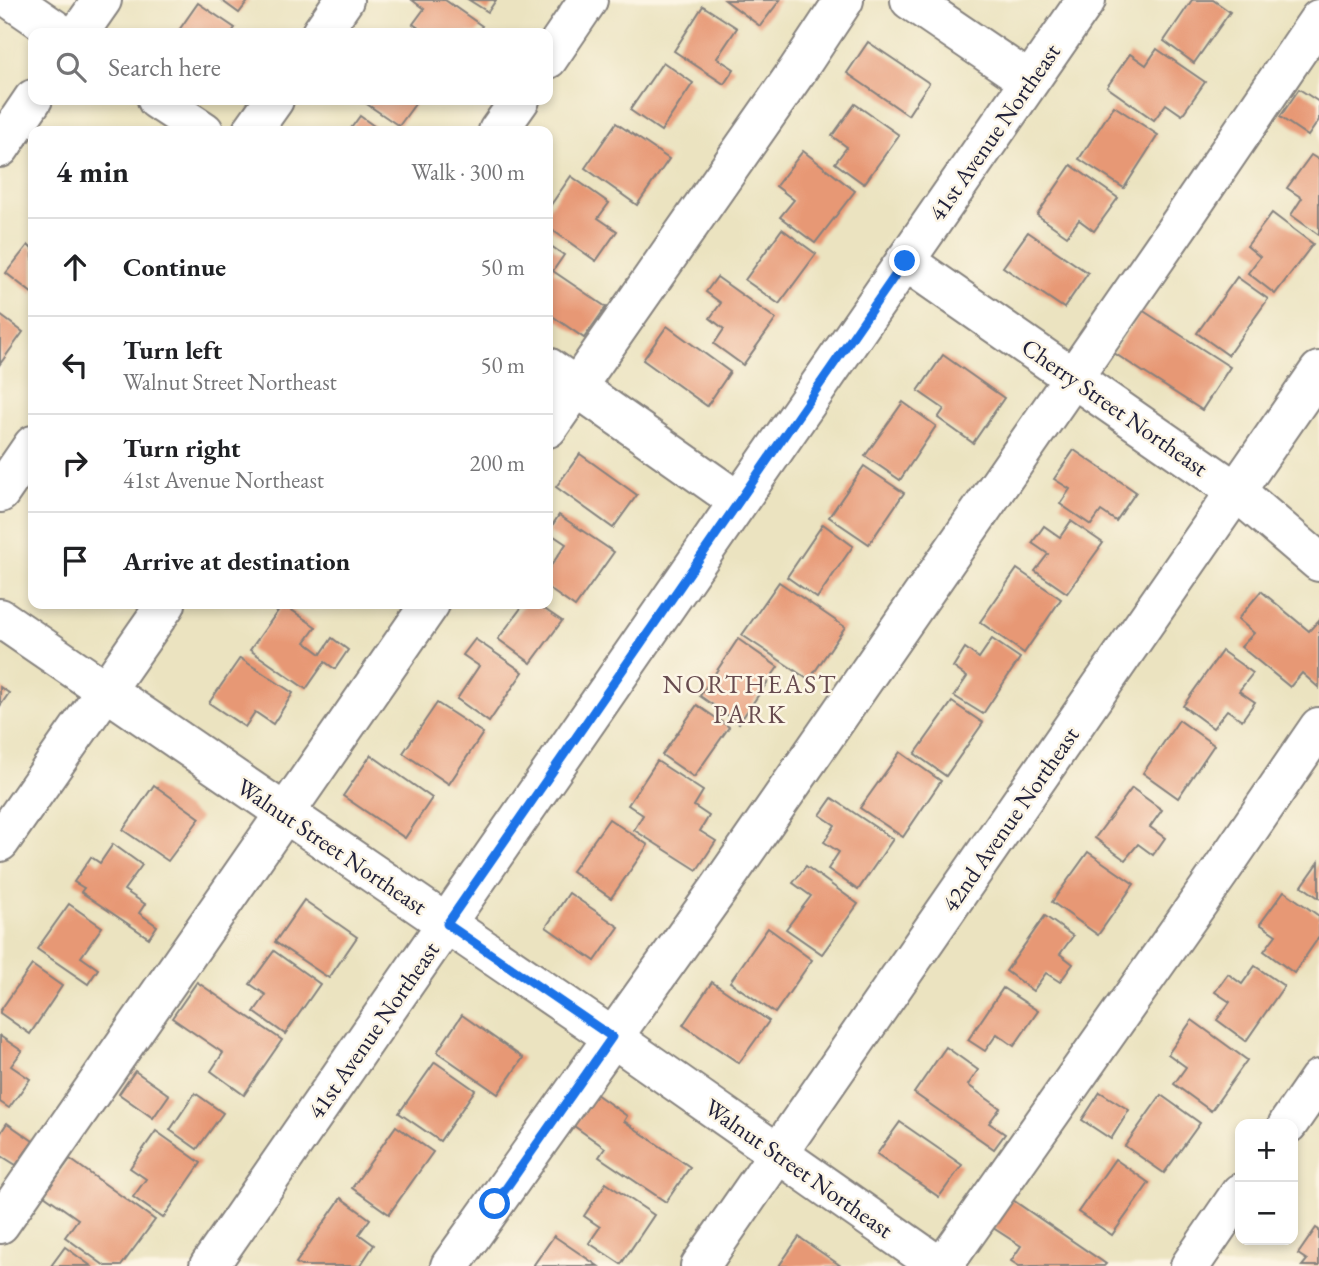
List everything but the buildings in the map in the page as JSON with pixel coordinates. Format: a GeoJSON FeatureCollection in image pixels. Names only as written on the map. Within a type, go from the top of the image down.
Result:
{"type":"FeatureCollection","features":[{"type":"Feature","properties":{"kind":"street"},"geometry":{"type":"LineString","coordinates":[[12,0],[53,28]]}},
{"type":"Feature","properties":{"kind":"street"},"geometry":{"type":"LineString","coordinates":[[82,28],[102,0]]}},
{"type":"Feature","properties":{"kind":"street"},"geometry":{"type":"LineString","coordinates":[[324,28],[344,0]]}},
{"type":"Feature","properties":{"kind":"street"},"geometry":{"type":"LineString","coordinates":[[553,52],[589,0]]}},
{"type":"Feature","properties":{"kind":"street"},"geometry":{"type":"LineString","coordinates":[[553,409],[562,376],[665,262],[844,0]]}},
{"type":"Feature","properties":{"kind":"street"},"geometry":{"type":"LineString","coordinates":[[910,0],[1029,80]]}},
{"type":"Feature","properties":{"kind":"street","name":"41st Avenue Northeast"},"geometry":{"type":"LineString","coordinates":[[209,1266],[1086,0]]}},
{"type":"Feature","properties":{"kind":"street"},"geometry":{"type":"LineString","coordinates":[[450,1266],[718,890],[1319,19]]}},
{"type":"Feature","properties":{"kind":"street"},"geometry":{"type":"LineString","coordinates":[[0,148],[29,105]]}},
{"type":"Feature","properties":{"kind":"street"},"geometry":{"type":"LineString","coordinates":[[165,105],[196,126]]}},
{"type":"Feature","properties":{"kind":"street"},"geometry":{"type":"LineString","coordinates":[[256,126],[270,105]]}},
{"type":"Feature","properties":{"kind":"street"},"geometry":{"type":"LineString","coordinates":[[502,126],[516,105]]}},
{"type":"Feature","properties":{"kind":"street","name":"Cherry Street Northeast"},"geometry":{"type":"LineString","coordinates":[[905,261],[1236,491],[1319,562]]}},
{"type":"Feature","properties":{"kind":"street","name":"42nd Avenue Northeast"},"geometry":{"type":"LineString","coordinates":[[700,1266],[1319,371]]}},
{"type":"Feature","properties":{"kind":"street"},"geometry":{"type":"LineString","coordinates":[[562,376],[738,501]]}},
{"type":"Feature","properties":{"kind":"street"},"geometry":{"type":"LineString","coordinates":[[0,493],[28,452]]}},
{"type":"Feature","properties":{"kind":"street"},"geometry":{"type":"LineString","coordinates":[[0,842],[162,609]]}},
{"type":"Feature","properties":{"kind":"street"},"geometry":{"type":"LineString","coordinates":[[0,1224],[426,609]]}},
{"type":"Feature","properties":{"kind":"street","name":"Walnut Street Northeast"},"geometry":{"type":"LineString","coordinates":[[0,618],[941,1266]]}},
{"type":"Feature","properties":{"kind":"street"},"geometry":{"type":"LineString","coordinates":[[941,1266],[1220,872],[1319,727]]}},
{"type":"Feature","properties":{"kind":"street"},"geometry":{"type":"LineString","coordinates":[[1291,1119],[1319,1079]]}},
{"type":"Feature","properties":{"kind":"street"},"geometry":{"type":"LineString","coordinates":[[1189,1266],[1235,1200]]}},
{"type":"Feature","properties":{"kind":"district","name":"NORTHEAST PARK"},"geometry":{"type":"Point","coordinates":[750,699]}},
{"type":"Feature","properties":{"kind":"route"},"geometry":{"type":"LineString","coordinates":[[495,1204],[612,1037],[447,924],[905,261]]}}]}
